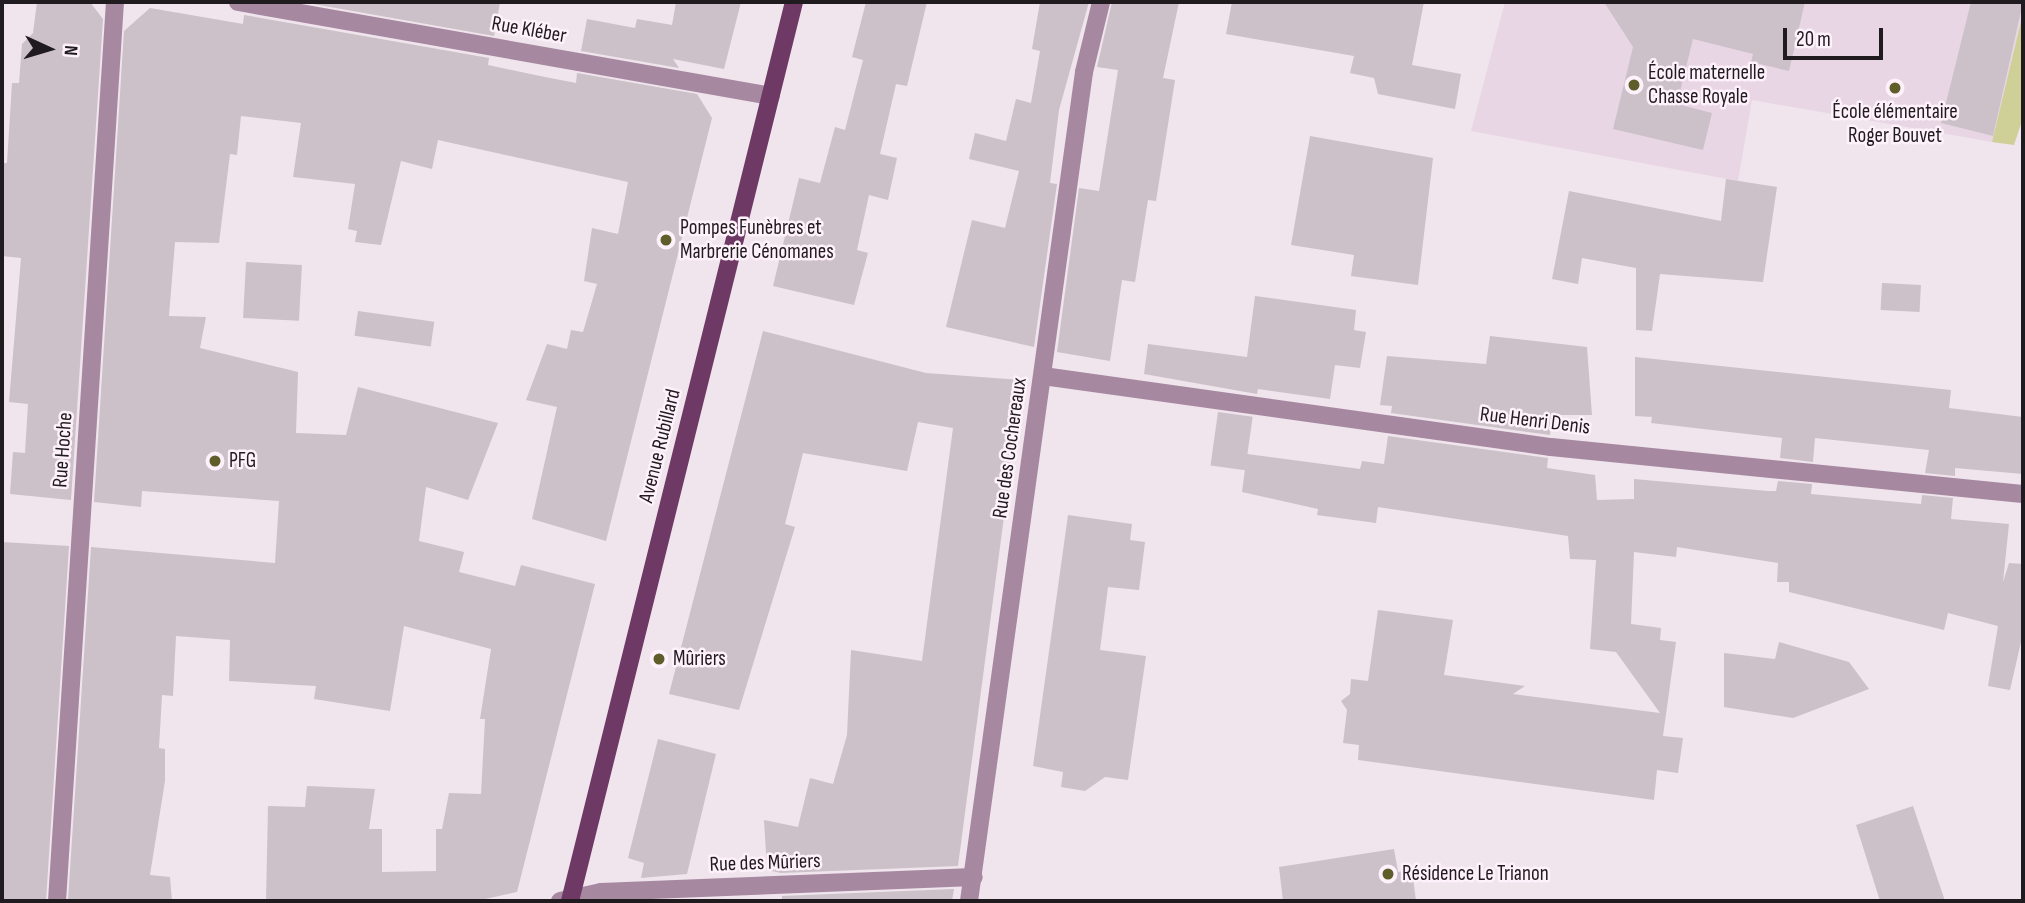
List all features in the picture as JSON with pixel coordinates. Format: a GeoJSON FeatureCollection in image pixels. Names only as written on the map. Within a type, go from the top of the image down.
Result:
{"type":"FeatureCollection","features":[{"type":"Feature","properties":{"kind":"main road","name":"Avenue Rubillard"},"geometry":{"type":"LineString","coordinates":[[567,900],[794,2]]}},
{"type":"Feature","properties":{"kind":"street","name":"Rue Hoche"},"geometry":{"type":"LineString","coordinates":[[57,901],[115,2]]}},
{"type":"Feature","properties":{"kind":"street","name":"Rue Kléber"},"geometry":{"type":"LineString","coordinates":[[238,2],[771,96]]}},
{"type":"Feature","properties":{"kind":"street","name":"Rue des Cochereaux"},"geometry":{"type":"LineString","coordinates":[[969,901],[1084,72],[1101,2]]}},
{"type":"Feature","properties":{"kind":"street","name":"Rue Henri Denis"},"geometry":{"type":"LineString","coordinates":[[1043,376],[1551,447],[2023,494]]}},
{"type":"Feature","properties":{"kind":"street","name":"Rue des Mûriers"},"geometry":{"type":"LineString","coordinates":[[567,900],[974,877]]}},
{"type":"Feature","properties":{"kind":"shaded area","name":"École maternelle Chasse Royale"},"geometry":{"type":"Polygon","coordinates":[[[1505,2],[2023,2],[2023,13],[1992,142],[1752,100],[1738,181],[1471,131],[1505,2]]]}},
{"type":"Feature","properties":{"kind":"green space"},"geometry":{"type":"Polygon","coordinates":[[[2023,13],[2023,118],[2014,145],[1992,142],[2023,13]]]}},
{"type":"Feature","properties":{"kind":"building"},"geometry":{"type":"Polygon","coordinates":[[[37,2],[90,2],[103,19],[71,500],[10,494],[13,452],[25,453],[28,404],[9,402],[21,258],[2,256],[2,163],[7,163],[12,83],[19,83],[22,44],[33,33],[37,2]]]}},
{"type":"Feature","properties":{"kind":"building"},"geometry":{"type":"Polygon","coordinates":[[[302,2],[500,2],[494,36],[302,2]]]}},
{"type":"Feature","properties":{"kind":"building"},"geometry":{"type":"Polygon","coordinates":[[[676,2],[741,2],[724,69],[673,59],[679,68],[581,51],[587,19],[635,28],[637,19],[672,25],[676,2]]]}},
{"type":"Feature","properties":{"kind":"building"},"geometry":{"type":"Polygon","coordinates":[[[866,2],[927,2],[907,86],[896,84],[880,154],[897,158],[888,200],[869,195],[857,250],[868,253],[854,305],[773,286],[799,178],[820,183],[835,127],[845,130],[863,60],[852,57],[866,2]]]}},
{"type":"Feature","properties":{"kind":"building"},"geometry":{"type":"Polygon","coordinates":[[[1040,2],[1089,2],[1059,110],[1050,183],[1057,184],[1034,347],[946,327],[972,220],[1005,228],[1019,171],[969,159],[975,133],[1006,141],[1016,99],[1031,103],[1040,51],[1032,49],[1040,2]]]}},
{"type":"Feature","properties":{"kind":"building"},"geometry":{"type":"Polygon","coordinates":[[[1112,2],[1179,2],[1163,78],[1175,80],[1156,201],[1148,200],[1135,282],[1122,280],[1110,361],[1057,352],[1079,188],[1099,191],[1118,70],[1097,67],[1112,2]]]}},
{"type":"Feature","properties":{"kind":"building"},"geometry":{"type":"Polygon","coordinates":[[[1232,2],[1424,2],[1412,65],[1461,74],[1455,109],[1378,94],[1374,78],[1350,73],[1354,56],[1226,34],[1232,2]]]}},
{"type":"Feature","properties":{"kind":"building"},"geometry":{"type":"Polygon","coordinates":[[[1604,2],[1805,2],[1789,71],[1751,62],[1753,54],[1693,39],[1677,104],[1712,113],[1703,150],[1613,129],[1633,47],[1604,2]]]}},
{"type":"Feature","properties":{"kind":"building"},"geometry":{"type":"Polygon","coordinates":[[[1971,2],[2023,2],[1993,136],[1941,123],[1971,2]]]}},
{"type":"Feature","properties":{"kind":"building"},"geometry":{"type":"Polygon","coordinates":[[[150,8],[243,24],[244,15],[489,58],[488,65],[576,83],[577,73],[697,94],[712,118],[606,541],[532,519],[557,407],[526,400],[547,344],[567,349],[571,330],[583,332],[597,284],[584,281],[592,228],[618,234],[628,182],[438,140],[432,169],[401,161],[381,245],[355,242],[357,231],[348,229],[355,184],[293,177],[301,123],[241,116],[237,155],[230,154],[219,243],[175,242],[169,316],[206,317],[200,348],[298,372],[296,433],[346,435],[358,387],[498,423],[468,500],[426,487],[419,541],[464,552],[459,572],[515,586],[521,565],[595,584],[517,892],[476,901],[266,901],[268,806],[305,807],[307,786],[375,789],[369,829],[382,829],[382,872],[436,871],[436,829],[442,829],[449,793],[481,794],[485,719],[480,719],[491,649],[404,626],[390,711],[314,699],[316,686],[229,681],[230,640],[176,636],[173,696],[162,695],[159,748],[165,749],[165,781],[150,875],[170,877],[172,901],[68,901],[91,547],[275,563],[279,501],[142,491],[141,507],[94,502],[124,31],[150,8]]]}},
{"type":"Feature","properties":{"kind":"building"},"geometry":{"type":"Polygon","coordinates":[[[1310,136],[1433,158],[1418,285],[1351,276],[1354,255],[1291,245],[1310,136]]]}},
{"type":"Feature","properties":{"kind":"building"},"geometry":{"type":"Polygon","coordinates":[[[1726,179],[1777,187],[1763,282],[1660,274],[1652,331],[1636,330],[1636,268],[1582,258],[1578,284],[1552,279],[1569,191],[1721,221],[1726,179]]]}},
{"type":"Feature","properties":{"kind":"building"},"geometry":{"type":"Polygon","coordinates":[[[246,262],[302,265],[299,321],[243,318],[246,262]]]}},
{"type":"Feature","properties":{"kind":"building"},"geometry":{"type":"Polygon","coordinates":[[[1882,283],[1921,285],[1920,312],[1881,310],[1882,283]]]}},
{"type":"Feature","properties":{"kind":"building"},"geometry":{"type":"Polygon","coordinates":[[[1255,296],[1356,310],[1354,330],[1366,332],[1360,368],[1335,365],[1330,399],[1258,389],[1257,394],[1144,374],[1148,344],[1247,357],[1255,296]]]}},
{"type":"Feature","properties":{"kind":"building"},"geometry":{"type":"Polygon","coordinates":[[[358,311],[434,322],[431,346],[355,336],[358,311]]]}},
{"type":"Feature","properties":{"kind":"building"},"geometry":{"type":"Polygon","coordinates":[[[763,331],[926,373],[1022,380],[958,866],[781,873],[767,870],[764,820],[798,827],[810,778],[833,784],[847,735],[851,650],[922,661],[953,428],[918,422],[907,471],[803,453],[785,524],[795,527],[739,710],[669,694],[763,331]]]}},
{"type":"Feature","properties":{"kind":"building"},"geometry":{"type":"Polygon","coordinates":[[[1490,336],[1587,347],[1592,415],[1552,415],[1550,435],[1391,413],[1392,406],[1380,405],[1387,356],[1486,364],[1490,336]]]}},
{"type":"Feature","properties":{"kind":"building"},"geometry":{"type":"Polygon","coordinates":[[[1635,357],[1951,390],[1949,408],[2023,417],[2023,474],[1955,468],[1955,476],[1925,473],[1929,450],[1815,438],[1813,462],[1780,458],[1782,438],[1651,423],[1652,417],[1635,416],[1635,357]]]}},
{"type":"Feature","properties":{"kind":"building"},"geometry":{"type":"Polygon","coordinates":[[[1218,412],[1253,417],[1245,470],[1210,465],[1218,412]]]}},
{"type":"Feature","properties":{"kind":"building"},"geometry":{"type":"Polygon","coordinates":[[[1388,436],[1548,458],[1547,468],[1595,475],[1597,500],[1634,499],[1634,479],[1768,491],[1776,491],[1778,481],[1812,484],[1811,494],[1921,504],[1922,495],[1953,498],[1951,519],[2009,524],[2003,582],[2009,563],[2023,564],[2023,633],[2010,690],[1988,686],[1998,626],[1948,613],[1944,630],[1789,592],[1789,582],[1777,582],[1778,563],[1677,547],[1676,557],[1634,552],[1631,624],[1661,628],[1660,640],[1676,642],[1663,736],[1683,738],[1678,773],[1657,770],[1654,800],[1358,760],[1359,745],[1343,743],[1347,710],[1341,701],[1350,694],[1351,679],[1368,681],[1378,610],[1453,620],[1444,675],[1525,686],[1513,694],[1660,713],[1616,652],[1590,649],[1596,560],[1570,559],[1568,536],[1378,507],[1376,523],[1317,515],[1318,509],[1242,492],[1247,454],[1360,469],[1362,461],[1384,464],[1388,436]]]}},
{"type":"Feature","properties":{"kind":"building"},"geometry":{"type":"Polygon","coordinates":[[[1068,515],[1132,524],[1130,540],[1145,542],[1139,590],[1108,587],[1100,650],[1146,656],[1128,780],[1105,777],[1085,791],[1061,787],[1063,772],[1033,766],[1068,515]]]}},
{"type":"Feature","properties":{"kind":"building"},"geometry":{"type":"Polygon","coordinates":[[[2,542],[69,546],[46,901],[2,901],[2,542]]]}},
{"type":"Feature","properties":{"kind":"building"},"geometry":{"type":"Polygon","coordinates":[[[1779,642],[1849,662],[1869,689],[1793,718],[1724,707],[1724,653],[1775,659],[1779,642]]]}},
{"type":"Feature","properties":{"kind":"building"},"geometry":{"type":"Polygon","coordinates":[[[658,739],[716,754],[687,874],[641,878],[644,863],[628,858],[658,739]]]}},
{"type":"Feature","properties":{"kind":"building"},"geometry":{"type":"Polygon","coordinates":[[[1913,806],[1945,901],[1880,901],[1856,825],[1913,806]]]}},
{"type":"Feature","properties":{"kind":"building","name":"Résidence Le Trianon"},"geometry":{"type":"Polygon","coordinates":[[[1394,849],[1398,872],[1412,870],[1416,901],[1283,901],[1279,867],[1394,849]]]}},
{"type":"Feature","properties":{"kind":"building"},"geometry":{"type":"Polygon","coordinates":[[[954,889],[952,901],[782,901],[782,896],[954,889]]]}},
{"type":"Feature","properties":{"kind":"place","name":"École maternelle Chasse Royale"},"geometry":{"type":"Point","coordinates":[1634,85]}},
{"type":"Feature","properties":{"kind":"place","name":"École élémentaire Roger Bouvet"},"geometry":{"type":"Point","coordinates":[1895,88]}},
{"type":"Feature","properties":{"kind":"place","name":"Pompes Funèbres et Marbrerie Cénomanes"},"geometry":{"type":"Point","coordinates":[666,240]}},
{"type":"Feature","properties":{"kind":"place","name":"PFG"},"geometry":{"type":"Point","coordinates":[215,461]}},
{"type":"Feature","properties":{"kind":"place","name":"Mûriers"},"geometry":{"type":"Point","coordinates":[659,659]}},
{"type":"Feature","properties":{"kind":"place","name":"Résidence Le Trianon"},"geometry":{"type":"Point","coordinates":[1388,874]}}]}
